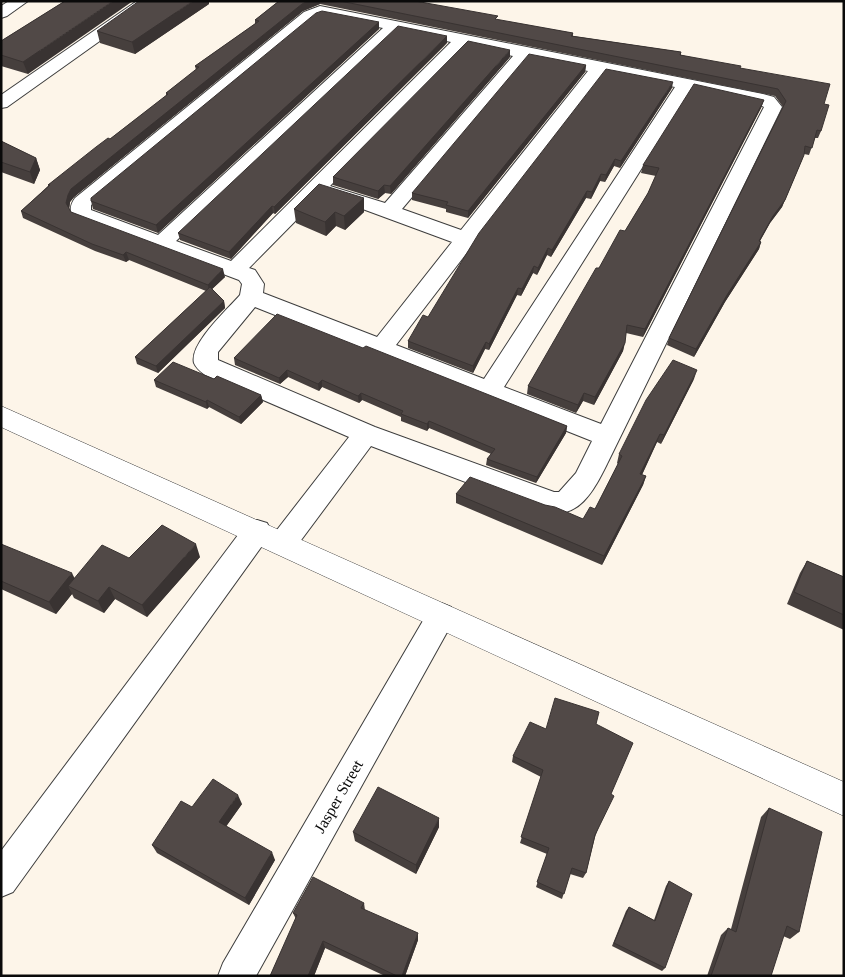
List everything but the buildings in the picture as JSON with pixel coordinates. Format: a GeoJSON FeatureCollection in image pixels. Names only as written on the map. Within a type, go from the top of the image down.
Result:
{"type":"FeatureCollection","features":[{"type":"Feature","properties":{"kind":"street"},"geometry":{"type":"LineString","coordinates":[[1,13],[20,1]]}},
{"type":"Feature","properties":{"kind":"street"},"geometry":{"type":"LineString","coordinates":[[1,103],[148,1]]}},
{"type":"Feature","properties":{"kind":"street"},"geometry":{"type":"LineString","coordinates":[[320,11],[332,12],[463,40],[763,99],[771,103],[773,110],[607,437],[578,490],[569,499],[551,503],[366,434],[213,369],[206,363],[206,350],[251,297],[253,290],[247,275],[81,214],[80,207],[82,202],[310,15],[320,11]]}},
{"type":"Feature","properties":{"kind":"street"},"geometry":{"type":"LineString","coordinates":[[161,244],[394,26]]}},
{"type":"Feature","properties":{"kind":"street"},"geometry":{"type":"LineString","coordinates":[[235,270],[463,40]]}},
{"type":"Feature","properties":{"kind":"street"},"geometry":{"type":"LineString","coordinates":[[389,211],[524,53]]}},
{"type":"Feature","properties":{"kind":"street"},"geometry":{"type":"LineString","coordinates":[[381,348],[467,240],[599,68]]}},
{"type":"Feature","properties":{"kind":"street"},"geometry":{"type":"LineString","coordinates":[[490,390],[686,84]]}},
{"type":"Feature","properties":{"kind":"street"},"geometry":{"type":"LineString","coordinates":[[315,188],[389,211],[467,240]]}},
{"type":"Feature","properties":{"kind":"street"},"geometry":{"type":"LineString","coordinates":[[251,297],[607,437]]}},
{"type":"Feature","properties":{"kind":"street"},"geometry":{"type":"LineString","coordinates":[[1,416],[270,537],[584,683],[844,799]]}},
{"type":"Feature","properties":{"kind":"street"},"geometry":{"type":"LineString","coordinates":[[1,880],[270,537],[366,434]]}},
{"type":"Feature","properties":{"kind":"street","name":"Jasper Street"},"geometry":{"type":"LineString","coordinates":[[236,976],[441,616]]}}]}
